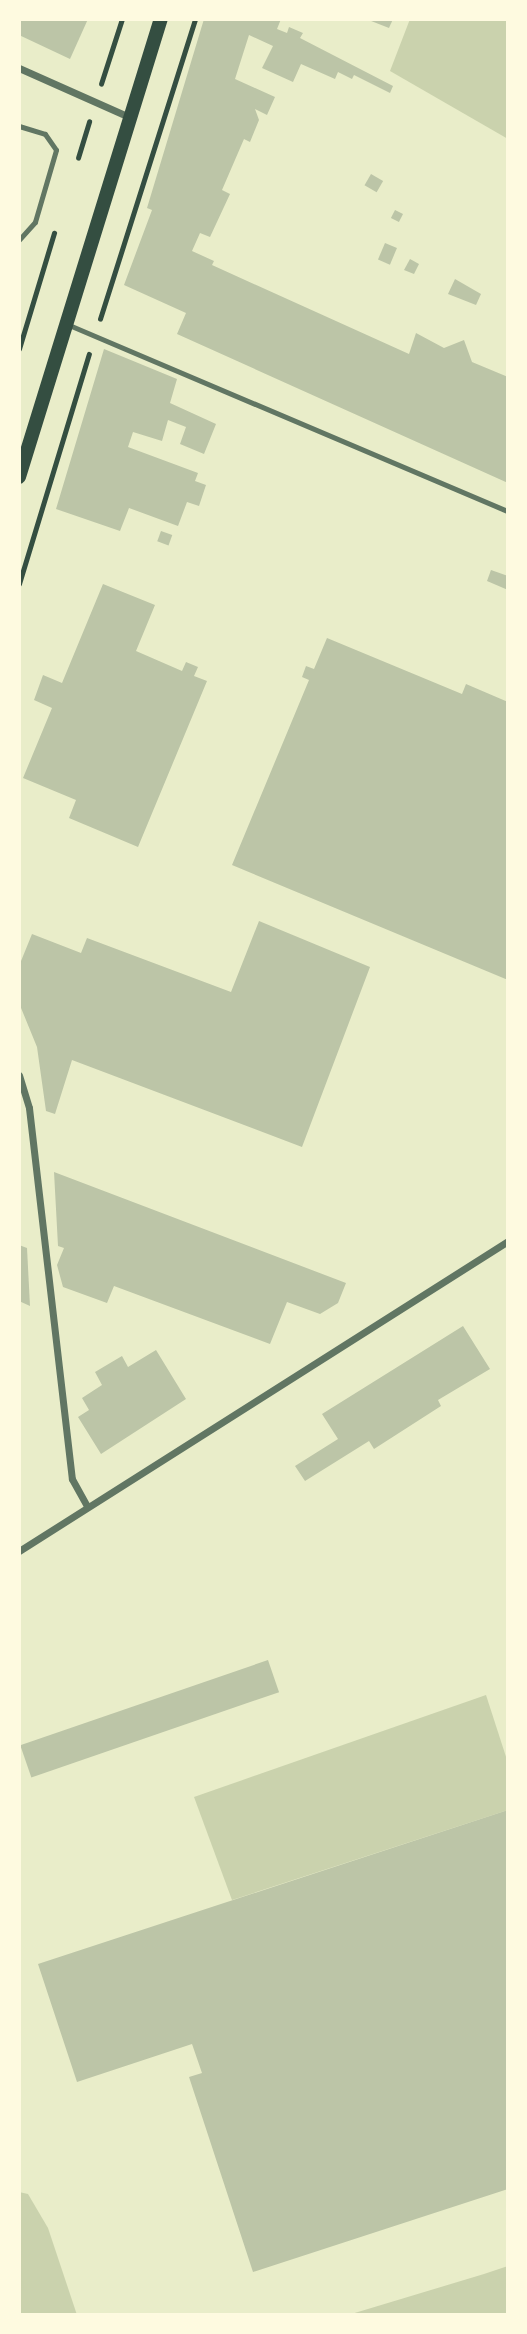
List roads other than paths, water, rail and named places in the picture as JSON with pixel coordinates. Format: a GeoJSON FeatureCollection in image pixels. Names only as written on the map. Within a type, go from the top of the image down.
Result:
{"type":"FeatureCollection","features":[{"type":"Feature","properties":{"kind":"main road"},"geometry":{"type":"LineString","coordinates":[[19,477],[161,19]]}},
{"type":"Feature","properties":{"kind":"street"},"geometry":{"type":"LineString","coordinates":[[19,68],[129,117]]}},
{"type":"Feature","properties":{"kind":"street"},"geometry":{"type":"LineString","coordinates":[[19,1075],[29,1108],[72,1479],[87,1506]]}},
{"type":"Feature","properties":{"kind":"street"},"geometry":{"type":"LineString","coordinates":[[19,1550],[508,1241]]}},
{"type":"Feature","properties":{"kind":"lane"},"geometry":{"type":"LineString","coordinates":[[19,127],[45,134],[56,150],[35,222],[19,240]]}},
{"type":"Feature","properties":{"kind":"lane"},"geometry":{"type":"LineString","coordinates":[[66,324],[508,511]]}}]}
